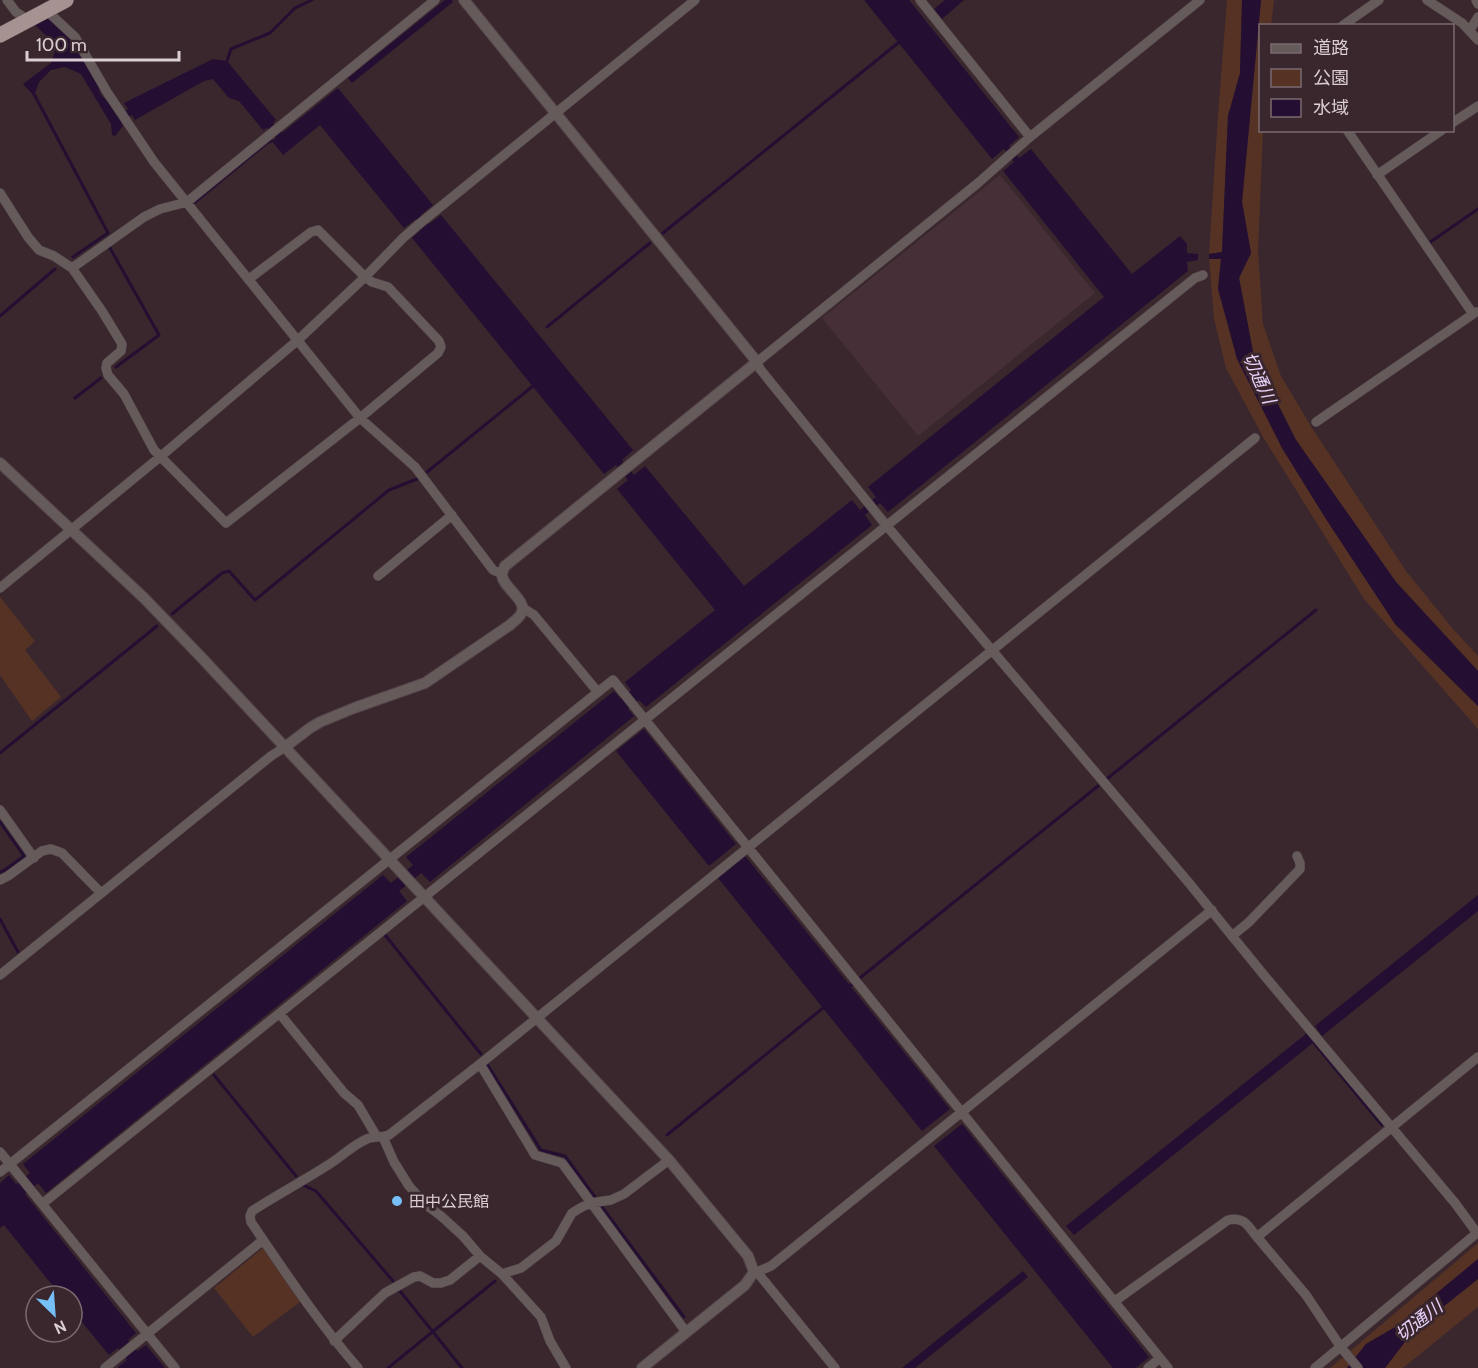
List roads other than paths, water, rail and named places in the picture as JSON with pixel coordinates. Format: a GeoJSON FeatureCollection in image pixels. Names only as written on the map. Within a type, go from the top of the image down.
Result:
{"type":"FeatureCollection","features":[{"type":"Feature","properties":{"kind":"highway"},"geometry":{"type":"LineString","coordinates":[[0,36],[66,0]]}},
{"type":"Feature","properties":{"kind":"street"},"geometry":{"type":"LineString","coordinates":[[7,0],[16,12],[28,20]]}},
{"type":"Feature","properties":{"kind":"street"},"geometry":{"type":"LineString","coordinates":[[72,268],[144,216],[187,202],[435,0]]}},
{"type":"Feature","properties":{"kind":"street"},"geometry":{"type":"LineString","coordinates":[[464,0],[757,362],[760,369],[870,506],[1212,910],[1392,1126],[1477,1233],[1315,1368]]}},
{"type":"Feature","properties":{"kind":"street"},"geometry":{"type":"LineString","coordinates":[[920,0],[1030,137]]}},
{"type":"Feature","properties":{"kind":"street"},"geometry":{"type":"LineString","coordinates":[[0,975],[271,756],[320,722],[425,683],[510,625],[522,614],[523,608],[503,580],[502,574],[505,566],[1200,0]]}},
{"type":"Feature","properties":{"kind":"street"},"geometry":{"type":"LineString","coordinates":[[1345,24],[1379,0]]}},
{"type":"Feature","properties":{"kind":"street"},"geometry":{"type":"LineString","coordinates":[[1427,0],[1462,23],[1478,40]]}},
{"type":"Feature","properties":{"kind":"street"},"geometry":{"type":"LineString","coordinates":[[1476,0],[1478,4]]}},
{"type":"Feature","properties":{"kind":"street"},"geometry":{"type":"LineString","coordinates":[[0,588],[298,340],[418,225],[690,1]]}},
{"type":"Feature","properties":{"kind":"street"},"geometry":{"type":"LineString","coordinates":[[46,10],[75,37],[154,162],[360,418],[415,467],[493,570],[502,574]]}},
{"type":"Feature","properties":{"kind":"street"},"geometry":{"type":"LineString","coordinates":[[1470,30],[1478,16]]}},
{"type":"Feature","properties":{"kind":"street"},"geometry":{"type":"LineString","coordinates":[[1454,122],[1478,106]]}},
{"type":"Feature","properties":{"kind":"street"},"geometry":{"type":"LineString","coordinates":[[1316,422],[1475,313],[1348,132]]}},
{"type":"Feature","properties":{"kind":"street"},"geometry":{"type":"LineString","coordinates":[[1377,176],[1439,132]]}},
{"type":"Feature","properties":{"kind":"street"},"geometry":{"type":"LineString","coordinates":[[0,193],[39,250],[54,256],[72,268],[122,344],[121,351],[108,363],[106,368],[108,375],[124,394],[154,450],[226,523],[360,418],[438,353],[441,347],[439,341],[387,287],[365,277],[318,230],[311,232],[249,279]]}},
{"type":"Feature","properties":{"kind":"street"},"geometry":{"type":"LineString","coordinates":[[42,1204],[886,525],[1195,278],[1203,275]]}},
{"type":"Feature","properties":{"kind":"street"},"geometry":{"type":"LineString","coordinates":[[358,1368],[302,1299],[251,1222],[252,1211],[365,1139],[389,1135],[1255,438]]}},
{"type":"Feature","properties":{"kind":"street"},"geometry":{"type":"LineString","coordinates":[[0,463],[144,598],[201,657],[669,1160],[748,1256],[755,1272],[835,1368]]}},
{"type":"Feature","properties":{"kind":"street"},"geometry":{"type":"LineString","coordinates":[[378,576],[452,515]]}},
{"type":"Feature","properties":{"kind":"street"},"geometry":{"type":"LineString","coordinates":[[523,608],[534,615],[597,691]]}},
{"type":"Feature","properties":{"kind":"street"},"geometry":{"type":"LineString","coordinates":[[0,1172],[613,680],[1168,1368]]}},
{"type":"Feature","properties":{"kind":"street"},"geometry":{"type":"LineString","coordinates":[[0,810],[33,858]]}},
{"type":"Feature","properties":{"kind":"street"},"geometry":{"type":"LineString","coordinates":[[0,879],[8,876],[42,851],[51,849],[62,853],[101,893]]}},
{"type":"Feature","properties":{"kind":"street"},"geometry":{"type":"LineString","coordinates":[[1232,936],[1249,922],[1300,869],[1297,856]]}},
{"type":"Feature","properties":{"kind":"street"},"geometry":{"type":"LineString","coordinates":[[642,1368],[745,1285],[755,1272],[771,1266],[1212,910]]}},
{"type":"Feature","properties":{"kind":"street"},"geometry":{"type":"LineString","coordinates":[[280,1014],[344,1093],[358,1105],[409,1186],[425,1204],[441,1215],[480,1256],[502,1274],[541,1317],[550,1341],[566,1368]]}},
{"type":"Feature","properties":{"kind":"street"},"geometry":{"type":"LineString","coordinates":[[1257,1237],[1478,1057]]}},
{"type":"Feature","properties":{"kind":"street"},"geometry":{"type":"LineString","coordinates":[[480,1064],[535,1155],[562,1163],[686,1332]]}},
{"type":"Feature","properties":{"kind":"street"},"geometry":{"type":"LineString","coordinates":[[0,1152],[175,1368]]}},
{"type":"Feature","properties":{"kind":"street"},"geometry":{"type":"LineString","coordinates":[[502,1274],[521,1268],[556,1241],[572,1213],[591,1203],[611,1200],[624,1194],[669,1160]]}},
{"type":"Feature","properties":{"kind":"street"},"geometry":{"type":"LineString","coordinates":[[1115,1301],[1228,1220],[1236,1217],[1244,1221],[1306,1296],[1341,1348],[1358,1368]]}},
{"type":"Feature","properties":{"kind":"street"},"geometry":{"type":"LineString","coordinates":[[105,1368],[263,1240]]}},
{"type":"Feature","properties":{"kind":"street"},"geometry":{"type":"LineString","coordinates":[[334,1341],[385,1293],[414,1277],[420,1276],[433,1283],[450,1280],[480,1256]]}},
{"type":"Feature","properties":{"kind":"street"},"geometry":{"type":"LineString","coordinates":[[1148,1368],[1160,1358]]}},
{"type":"Feature","properties":{"kind":"water"},"geometry":{"type":"Polygon","coordinates":[[[445,0],[453,2],[352,83],[348,78],[445,0]]]}},
{"type":"Feature","properties":{"kind":"water"},"geometry":{"type":"Polygon","coordinates":[[[864,0],[909,0],[1019,137],[1009,146],[1019,158],[1031,149],[1132,274],[1180,236],[1187,244],[1187,253],[1198,254],[1198,260],[1187,262],[1188,271],[888,512],[880,503],[865,515],[872,525],[646,707],[639,700],[628,709],[634,716],[430,882],[421,873],[399,891],[407,901],[46,1193],[38,1183],[25,1194],[136,1333],[128,1340],[137,1351],[146,1345],[165,1368],[119,1368],[127,1360],[118,1348],[109,1355],[84,1325],[84,1284],[51,1284],[4,1225],[0,1228],[0,1183],[9,1175],[16,1184],[18,1183],[30,1173],[23,1164],[383,875],[391,883],[413,865],[406,857],[614,691],[621,699],[631,690],[625,682],[715,610],[617,489],[628,480],[616,465],[604,474],[412,238],[423,228],[416,219],[404,228],[320,125],[283,155],[272,141],[276,138],[267,128],[263,130],[239,101],[229,98],[213,79],[204,81],[135,120],[132,115],[121,122],[123,126],[115,136],[112,135],[111,124],[81,74],[65,67],[51,70],[39,82],[34,96],[23,84],[51,63],[55,51],[52,41],[35,25],[48,18],[71,40],[101,94],[117,116],[128,109],[124,103],[213,59],[227,61],[276,120],[273,123],[282,133],[338,88],[433,205],[421,215],[429,224],[441,215],[633,450],[622,460],[634,475],[645,466],[744,586],[852,500],[860,510],[876,497],[868,487],[1104,297],[1003,171],[1014,162],[1004,149],[992,159],[864,0]]]}},
{"type":"Feature","properties":{"kind":"water"},"geometry":{"type":"Polygon","coordinates":[[[945,0],[964,0],[942,19],[934,9],[945,0]]]}},
{"type":"Feature","properties":{"kind":"water","name":"切通川"},"geometry":{"type":"Polygon","coordinates":[[[1242,0],[1261,0],[1242,202],[1251,253],[1239,278],[1254,357],[1296,440],[1396,582],[1478,671],[1478,706],[1395,624],[1282,448],[1237,359],[1218,289],[1221,259],[1209,259],[1209,254],[1222,252],[1228,116],[1240,73],[1242,0]]]}},
{"type":"Feature","properties":{"kind":"water"},"geometry":{"type":"Polygon","coordinates":[[[644,729],[736,844],[709,866],[616,751],[644,729]]]}},
{"type":"Feature","properties":{"kind":"water"},"geometry":{"type":"Polygon","coordinates":[[[745,856],[950,1109],[922,1131],[718,878],[745,856]]]}},
{"type":"Feature","properties":{"kind":"water"},"geometry":{"type":"Polygon","coordinates":[[[1478,895],[1478,911],[1322,1036],[1315,1026],[1478,895]]]}},
{"type":"Feature","properties":{"kind":"water"},"geometry":{"type":"Polygon","coordinates":[[[1307,1033],[1314,1042],[1074,1235],[1066,1226],[1307,1033]]]}},
{"type":"Feature","properties":{"kind":"water"},"geometry":{"type":"Polygon","coordinates":[[[962,1124],[1149,1357],[1136,1368],[1113,1368],[934,1146],[962,1124]]]}},
{"type":"Feature","properties":{"kind":"water","name":"切通川"},"geometry":{"type":"Polygon","coordinates":[[[1478,1259],[1478,1279],[1414,1330],[1385,1368],[1347,1368],[1366,1344],[1397,1326],[1478,1259]]]}},
{"type":"Feature","properties":{"kind":"water"},"geometry":{"type":"Polygon","coordinates":[[[1023,1271],[1028,1277],[915,1368],[902,1368],[1023,1271]]]}},
{"type":"Feature","properties":{"kind":"waterway"},"geometry":{"type":"LineString","coordinates":[[227,61],[231,49],[270,33],[295,8],[312,0]]}},
{"type":"Feature","properties":{"kind":"waterway"},"geometry":{"type":"LineString","coordinates":[[663,233],[898,43]]}},
{"type":"Feature","properties":{"kind":"waterway"},"geometry":{"type":"LineString","coordinates":[[34,94],[108,233],[73,257]]}},
{"type":"Feature","properties":{"kind":"waterway"},"geometry":{"type":"LineString","coordinates":[[195,202],[272,141]]}},
{"type":"Feature","properties":{"kind":"waterway"},"geometry":{"type":"LineString","coordinates":[[1429,243],[1478,209]]}},
{"type":"Feature","properties":{"kind":"waterway"},"geometry":{"type":"LineString","coordinates":[[547,327],[650,243]]}},
{"type":"Feature","properties":{"kind":"waterway"},"geometry":{"type":"LineString","coordinates":[[110,248],[159,335],[116,367]]}},
{"type":"Feature","properties":{"kind":"waterway"},"geometry":{"type":"LineString","coordinates":[[0,316],[55,269]]}},
{"type":"Feature","properties":{"kind":"waterway"},"geometry":{"type":"LineString","coordinates":[[75,398],[101,378]]}},
{"type":"Feature","properties":{"kind":"waterway"},"geometry":{"type":"LineString","coordinates":[[427,472],[533,386]]}},
{"type":"Feature","properties":{"kind":"waterway"},"geometry":{"type":"LineString","coordinates":[[172,614],[222,573],[229,571],[255,600],[389,490],[417,479]]}},
{"type":"Feature","properties":{"kind":"waterway"},"geometry":{"type":"LineString","coordinates":[[1108,778],[1316,610]]}},
{"type":"Feature","properties":{"kind":"waterway"},"geometry":{"type":"LineString","coordinates":[[0,753],[157,626]]}},
{"type":"Feature","properties":{"kind":"waterway"},"geometry":{"type":"LineString","coordinates":[[850,986],[1098,786]]}},
{"type":"Feature","properties":{"kind":"waterway"},"geometry":{"type":"LineString","coordinates":[[0,822],[24,856],[0,872]]}},
{"type":"Feature","properties":{"kind":"waterway"},"geometry":{"type":"LineString","coordinates":[[0,919],[18,952]]}},
{"type":"Feature","properties":{"kind":"waterway"},"geometry":{"type":"LineString","coordinates":[[385,935],[481,1054]]}},
{"type":"Feature","properties":{"kind":"waterway"},"geometry":{"type":"LineString","coordinates":[[667,1135],[823,1008]]}},
{"type":"Feature","properties":{"kind":"waterway"},"geometry":{"type":"LineString","coordinates":[[1314,1043],[1382,1125]]}},
{"type":"Feature","properties":{"kind":"waterway"},"geometry":{"type":"LineString","coordinates":[[487,1064],[541,1150],[565,1156],[595,1197]]}},
{"type":"Feature","properties":{"kind":"waterway"},"geometry":{"type":"LineString","coordinates":[[214,1075],[296,1176]]}},
{"type":"Feature","properties":{"kind":"waterway"},"geometry":{"type":"LineString","coordinates":[[303,1185],[316,1191],[393,1281]]}},
{"type":"Feature","properties":{"kind":"waterway"},"geometry":{"type":"LineString","coordinates":[[602,1207],[684,1317]]}},
{"type":"Feature","properties":{"kind":"waterway"},"geometry":{"type":"LineString","coordinates":[[388,1368],[495,1281]]}},
{"type":"Feature","properties":{"kind":"waterway"},"geometry":{"type":"LineString","coordinates":[[400,1291],[462,1368]]}},
{"type":"Feature","properties":{"kind":"place","name":"田中公民館"},"geometry":{"type":"Point","coordinates":[397,1201]}}]}
